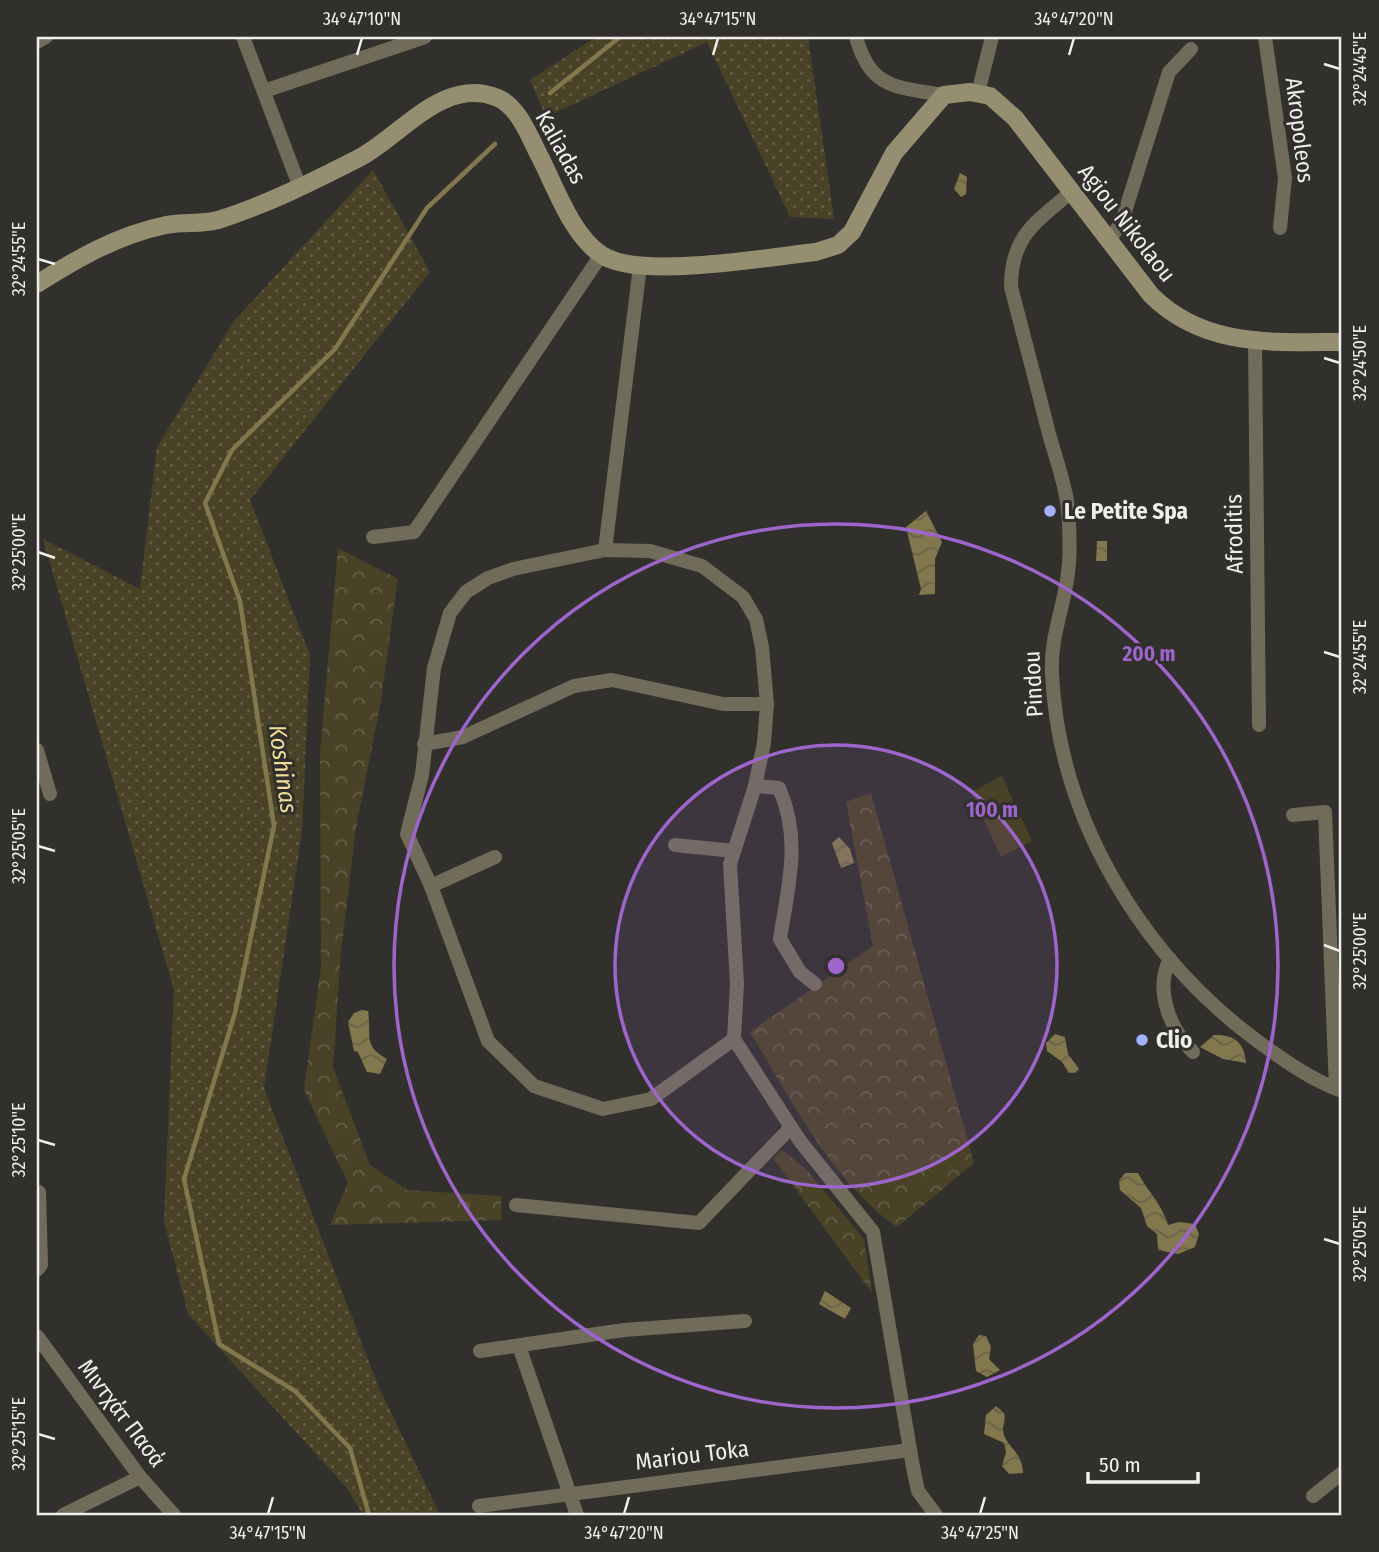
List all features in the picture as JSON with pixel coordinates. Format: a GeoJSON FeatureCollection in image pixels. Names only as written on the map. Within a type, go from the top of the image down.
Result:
{"type":"FeatureCollection","features":[{"type":"Feature","properties":{"kind":"street"},"geometry":{"type":"LineString","coordinates":[[37,42],[46,37]]}},
{"type":"Feature","properties":{"kind":"street"},"geometry":{"type":"LineString","coordinates":[[243,37],[299,185]]}},
{"type":"Feature","properties":{"kind":"street"},"geometry":{"type":"LineString","coordinates":[[264,91],[405,40],[425,37]]}},
{"type":"Feature","properties":{"kind":"street"},"geometry":{"type":"LineString","coordinates":[[856,37],[861,57],[873,75],[897,87],[944,95],[978,93],[992,37]]}},
{"type":"Feature","properties":{"kind":"street","name":"Akropoleos"},"geometry":{"type":"LineString","coordinates":[[1265,37],[1286,178],[1280,228]]}},
{"type":"Feature","properties":{"kind":"street"},"geometry":{"type":"LineString","coordinates":[[1109,241],[1122,221],[1169,72],[1191,49]]}},
{"type":"Feature","properties":{"kind":"street","name":"Agiou Nikolaou"},"geometry":{"type":"LineString","coordinates":[[978,93],[990,96],[1015,118],[1151,295],[1175,315],[1215,334],[1255,342],[1342,342]]}},
{"type":"Feature","properties":{"kind":"street"},"geometry":{"type":"LineString","coordinates":[[373,537],[414,532],[601,255],[640,266],[816,253],[838,245],[857,225],[894,153],[944,95]]}},
{"type":"Feature","properties":{"kind":"street","name":"Kaliadas"},"geometry":{"type":"LineString","coordinates":[[37,284],[113,241],[165,225],[217,220],[299,185],[360,157],[435,105],[455,96],[493,96],[510,108],[523,125],[575,223],[601,255]]}},
{"type":"Feature","properties":{"kind":"street","name":"Pindou"},"geometry":{"type":"LineString","coordinates":[[1071,192],[1029,227],[1019,241],[1011,268],[1011,286],[1066,500],[1069,555],[1067,581],[1053,640],[1054,698],[1065,764],[1089,827],[1126,900],[1170,959],[1238,1026],[1272,1052],[1339,1089]]}},
{"type":"Feature","properties":{"kind":"street"},"geometry":{"type":"LineString","coordinates":[[605,550],[640,266]]}},
{"type":"Feature","properties":{"kind":"street","name":"Afroditis"},"geometry":{"type":"LineString","coordinates":[[1255,342],[1259,725]]}},
{"type":"Feature","properties":{"kind":"street"},"geometry":{"type":"LineString","coordinates":[[734,1039],[651,1099],[603,1109],[534,1086],[488,1041],[431,886],[407,834],[422,775],[428,701],[441,638],[450,613],[466,592],[488,578],[513,569],[605,550],[650,551],[702,566],[743,597],[756,619],[767,704],[764,743],[755,786],[730,864],[737,984],[734,1039],[791,1127],[825,1174],[873,1232],[918,1491],[936,1515]]}},
{"type":"Feature","properties":{"kind":"street"},"geometry":{"type":"LineString","coordinates":[[424,744],[463,737],[575,686],[612,680],[723,704],[767,704]]}},
{"type":"Feature","properties":{"kind":"street"},"geometry":{"type":"LineString","coordinates":[[37,750],[50,794]]}},
{"type":"Feature","properties":{"kind":"street"},"geometry":{"type":"LineString","coordinates":[[755,786],[779,788],[788,808],[794,852],[780,939],[800,972],[815,984]]}},
{"type":"Feature","properties":{"kind":"street"},"geometry":{"type":"LineString","coordinates":[[1293,815],[1325,812],[1339,1089]]}},
{"type":"Feature","properties":{"kind":"street"},"geometry":{"type":"LineString","coordinates":[[675,845],[734,851]]}},
{"type":"Feature","properties":{"kind":"street"},"geometry":{"type":"LineString","coordinates":[[431,886],[495,857]]}},
{"type":"Feature","properties":{"kind":"street"},"geometry":{"type":"LineString","coordinates":[[1170,959],[1163,972],[1166,1005],[1179,1034],[1193,1052]]}},
{"type":"Feature","properties":{"kind":"street"},"geometry":{"type":"LineString","coordinates":[[516,1205],[699,1223],[791,1127]]}},
{"type":"Feature","properties":{"kind":"street"},"geometry":{"type":"LineString","coordinates":[[37,1270],[41,1265],[39,1192]]}},
{"type":"Feature","properties":{"kind":"street"},"geometry":{"type":"LineString","coordinates":[[480,1351],[624,1330],[745,1321]]}},
{"type":"Feature","properties":{"kind":"street","name":"Μιντχάτ Πασά"},"geometry":{"type":"LineString","coordinates":[[37,1337],[140,1477],[173,1515]]}},
{"type":"Feature","properties":{"kind":"street"},"geometry":{"type":"LineString","coordinates":[[519,1346],[577,1515]]}},
{"type":"Feature","properties":{"kind":"street","name":"Mariou Toka"},"geometry":{"type":"LineString","coordinates":[[479,1506],[910,1450]]}},
{"type":"Feature","properties":{"kind":"street"},"geometry":{"type":"LineString","coordinates":[[1313,1496],[1342,1473]]}},
{"type":"Feature","properties":{"kind":"street"},"geometry":{"type":"LineString","coordinates":[[64,1515],[140,1477]]}},
{"type":"Feature","properties":{"kind":"green space"},"geometry":{"type":"Polygon","coordinates":[[[596,37],[808,37],[834,219],[790,217],[707,42],[546,117],[530,80],[596,37]]]}},
{"type":"Feature","properties":{"kind":"green space"},"geometry":{"type":"Polygon","coordinates":[[[373,170],[430,272],[250,500],[310,655],[302,831],[264,1088],[377,1383],[440,1515],[363,1515],[347,1488],[188,1314],[164,1221],[174,990],[43,539],[140,589],[157,447],[234,321],[373,170]]]}},
{"type":"Feature","properties":{"kind":"green space"},"geometry":{"type":"Polygon","coordinates":[[[338,548],[398,579],[380,706],[356,828],[341,952],[333,1067],[370,1165],[407,1190],[501,1196],[502,1220],[330,1225],[348,1183],[304,1090],[321,967],[320,752],[338,548]]]}},
{"type":"Feature","properties":{"kind":"green space"},"geometry":{"type":"Polygon","coordinates":[[[1002,776],[1032,841],[1001,857],[971,792],[1002,776]]]}},
{"type":"Feature","properties":{"kind":"green space"},"geometry":{"type":"Polygon","coordinates":[[[871,793],[974,1163],[897,1227],[874,1209],[853,1187],[814,1138],[750,1032],[873,946],[846,802],[871,793]]]}},
{"type":"Feature","properties":{"kind":"green space"},"geometry":{"type":"Polygon","coordinates":[[[782,1150],[806,1169],[864,1239],[872,1293],[773,1158],[782,1150]]]}},
{"type":"Feature","properties":{"kind":"water"},"geometry":{"type":"Polygon","coordinates":[[[960,173],[967,177],[966,194],[961,197],[954,189],[960,173]]]}},
{"type":"Feature","properties":{"kind":"water"},"geometry":{"type":"Polygon","coordinates":[[[926,511],[942,542],[935,559],[935,594],[919,595],[921,589],[906,527],[926,511]]]}},
{"type":"Feature","properties":{"kind":"water"},"geometry":{"type":"Polygon","coordinates":[[[1097,541],[1107,541],[1107,561],[1096,561],[1097,541]]]}},
{"type":"Feature","properties":{"kind":"water"},"geometry":{"type":"Polygon","coordinates":[[[839,837],[850,849],[854,863],[841,868],[832,843],[839,837]]]}},
{"type":"Feature","properties":{"kind":"water"},"geometry":{"type":"Polygon","coordinates":[[[368,1011],[371,1044],[387,1059],[380,1074],[367,1072],[358,1052],[354,1051],[348,1022],[354,1013],[368,1011]]]}},
{"type":"Feature","properties":{"kind":"water"},"geometry":{"type":"Polygon","coordinates":[[[1055,1034],[1065,1037],[1068,1054],[1079,1069],[1075,1073],[1069,1073],[1062,1062],[1047,1051],[1046,1043],[1055,1034]]]}},
{"type":"Feature","properties":{"kind":"water"},"geometry":{"type":"Polygon","coordinates":[[[1214,1035],[1228,1036],[1237,1041],[1241,1045],[1246,1063],[1223,1059],[1200,1047],[1214,1035]]]}},
{"type":"Feature","properties":{"kind":"water"},"geometry":{"type":"Polygon","coordinates":[[[1125,1173],[1138,1173],[1168,1225],[1179,1222],[1195,1224],[1199,1234],[1195,1247],[1178,1254],[1158,1250],[1157,1234],[1147,1226],[1141,1208],[1120,1190],[1119,1181],[1125,1173]]]}},
{"type":"Feature","properties":{"kind":"water"},"geometry":{"type":"Polygon","coordinates":[[[825,1291],[851,1308],[845,1319],[819,1304],[825,1291]]]}},
{"type":"Feature","properties":{"kind":"water"},"geometry":{"type":"Polygon","coordinates":[[[979,1335],[986,1336],[991,1347],[989,1359],[1000,1370],[987,1377],[976,1371],[973,1344],[979,1335]]]}},
{"type":"Feature","properties":{"kind":"water"},"geometry":{"type":"Polygon","coordinates":[[[996,1406],[1004,1413],[1004,1436],[1020,1459],[1023,1473],[1009,1474],[1002,1466],[1006,1452],[1004,1443],[984,1434],[986,1415],[996,1406]]]}},
{"type":"Feature","properties":{"kind":"waterway","name":"Koshinas"},"geometry":{"type":"LineString","coordinates":[[550,93],[620,37]]}},
{"type":"Feature","properties":{"kind":"waterway","name":"Koshinas"},"geometry":{"type":"LineString","coordinates":[[369,1515],[350,1448],[295,1391],[219,1344],[184,1179],[235,1013],[274,826],[240,601],[205,503],[232,450],[335,349],[427,208],[495,144]]}},
{"type":"Feature","properties":{"kind":"place","name":"Le Petite Spa"},"geometry":{"type":"Point","coordinates":[1050,511]}},
{"type":"Feature","properties":{"kind":"place","name":"Clio"},"geometry":{"type":"Point","coordinates":[1142,1040]}}]}
